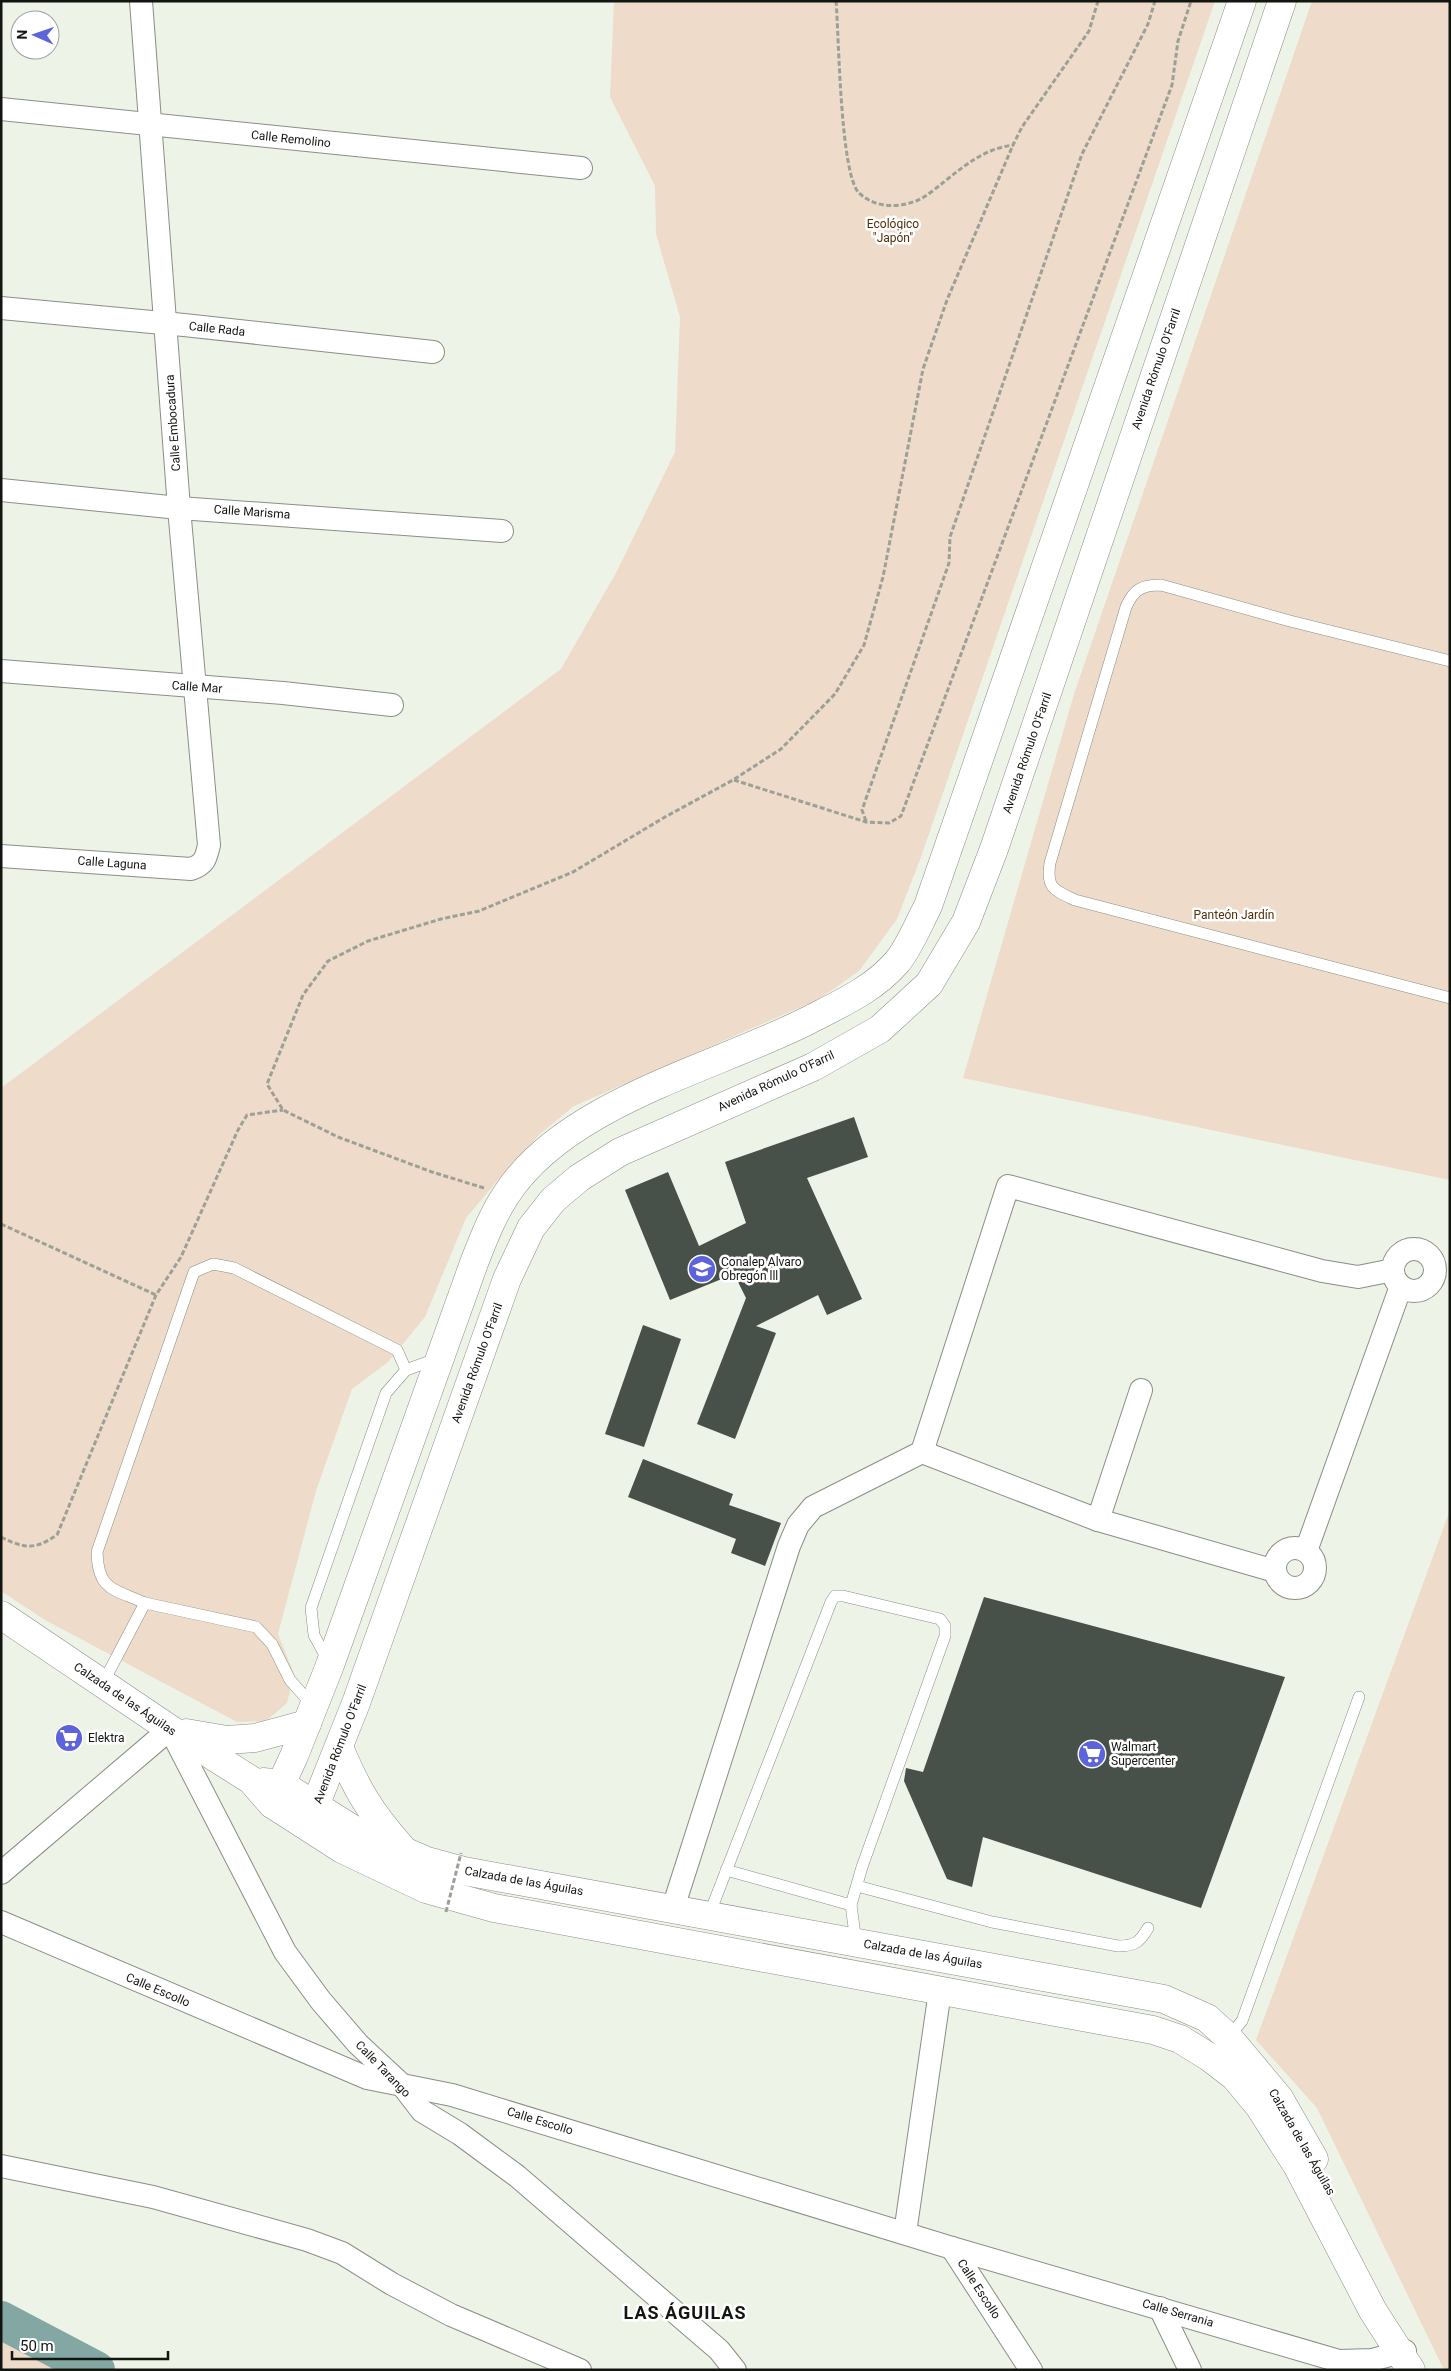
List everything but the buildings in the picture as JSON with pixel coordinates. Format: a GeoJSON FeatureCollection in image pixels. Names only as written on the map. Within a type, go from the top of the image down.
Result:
{"type":"FeatureCollection","features":[{"type":"Feature","properties":{"kind":"main road"},"geometry":{"type":"LineString","coordinates":[[277,1794],[330,1665],[487,1229],[505,1195],[521,1174],[557,1140],[604,1110],[796,1026],[860,994],[897,962],[928,906],[1242,1]]}},
{"type":"Feature","properties":{"kind":"main road","name":"Avenida Rómulo O'Farril"},"geometry":{"type":"LineString","coordinates":[[312,1815],[340,1747],[507,1280],[532,1228],[553,1200],[579,1178],[620,1152],[814,1067],[880,1029],[930,984],[966,922],[994,848],[1282,1]]}},
{"type":"Feature","properties":{"kind":"main road","name":"Calzada de las Águilas"},"geometry":{"type":"LineString","coordinates":[[1,1615],[170,1729],[251,1780],[312,1815],[351,1828],[405,1852],[464,1871],[1164,1999],[1207,2018],[1219,2047],[1235,2077],[1269,2121],[1298,2167],[1373,2311],[1406,2360]]}},
{"type":"Feature","properties":{"kind":"main road"},"geometry":{"type":"LineString","coordinates":[[170,1729],[227,1740],[255,1738],[314,1707],[356,1703]]}},
{"type":"Feature","properties":{"kind":"main road"},"geometry":{"type":"LineString","coordinates":[[340,1747],[361,1796],[380,1823],[405,1852]]}},
{"type":"Feature","properties":{"kind":"main road","name":"Calzada de las Águilas"},"geometry":{"type":"LineString","coordinates":[[312,1815],[342,1849],[399,1878],[426,1889],[494,1908],[1153,2030],[1180,2039],[1219,2047]]}},
{"type":"Feature","properties":{"kind":"street","name":"Calle Embocadura"},"geometry":{"type":"LineString","coordinates":[[141,1],[152,125],[179,508],[209,845]]}},
{"type":"Feature","properties":{"kind":"street","name":"Calle Remolino"},"geometry":{"type":"LineString","coordinates":[[1,109],[581,168]]}},
{"type":"Feature","properties":{"kind":"street","name":"Calle Rada"},"geometry":{"type":"LineString","coordinates":[[1,308],[433,352]]}},
{"type":"Feature","properties":{"kind":"street","name":"Calle Marisma"},"geometry":{"type":"LineString","coordinates":[[1,490],[179,508],[502,531]]}},
{"type":"Feature","properties":{"kind":"street","name":"Calle Mar"},"geometry":{"type":"LineString","coordinates":[[1,671],[283,693],[392,705]]}},
{"type":"Feature","properties":{"kind":"street","name":"Calle Laguna"},"geometry":{"type":"LineString","coordinates":[[1,856],[192,869],[200,866],[206,859],[209,845]]}},
{"type":"Feature","properties":{"kind":"street"},"geometry":{"type":"LineString","coordinates":[[673,1908],[789,1546],[798,1525],[813,1507],[922,1452],[1008,1186],[1322,1271],[1358,1278],[1397,1278],[1306,1551]]}},
{"type":"Feature","properties":{"kind":"street"},"geometry":{"type":"LineString","coordinates":[[1098,1520],[1141,1390]]}},
{"type":"Feature","properties":{"kind":"street"},"geometry":{"type":"LineString","coordinates":[[922,1452],[1098,1520],[1275,1571]]}},
{"type":"Feature","properties":{"kind":"street"},"geometry":{"type":"LineString","coordinates":[[1295,1548],[1306,1551],[1314,1560],[1315,1571],[1310,1582],[1301,1588],[1290,1588],[1280,1582],[1275,1571],[1277,1560],[1284,1551],[1295,1548]]}},
{"type":"Feature","properties":{"kind":"street"},"geometry":{"type":"LineString","coordinates":[[1,1874],[170,1729]]}},
{"type":"Feature","properties":{"kind":"street","name":"Calle Tarango"},"geometry":{"type":"LineString","coordinates":[[170,1729],[285,1952],[327,2008],[358,2044],[402,2085],[422,2111],[460,2134],[517,2176],[719,2350],[735,2370]]}},
{"type":"Feature","properties":{"kind":"street","name":"Calle Escollo"},"geometry":{"type":"LineString","coordinates":[[1,1922],[367,2078],[452,2094],[952,2248],[1031,2370]]}},
{"type":"Feature","properties":{"kind":"street"},"geometry":{"type":"LineString","coordinates":[[904,2233],[940,1991]]}},
{"type":"Feature","properties":{"kind":"street"},"geometry":{"type":"LineString","coordinates":[[1,2166],[153,2197],[307,2240],[342,2253],[392,2284],[451,2315],[580,2370]]}},
{"type":"Feature","properties":{"kind":"street","name":"Calle Serrania"},"geometry":{"type":"LineString","coordinates":[[952,2248],[1339,2361],[1406,2360]]}},
{"type":"Feature","properties":{"kind":"street"},"geometry":{"type":"LineString","coordinates":[[1160,2308],[1190,2370]]}},
{"type":"Feature","properties":{"kind":"lane"},"geometry":{"type":"LineString","coordinates":[[1450,661],[1290,621],[1161,584],[1147,585],[1137,589],[1132,594],[1126,607],[1048,877],[1050,885],[1057,891],[1075,900],[1450,998]]}},
{"type":"Feature","properties":{"kind":"lane"},"geometry":{"type":"LineString","coordinates":[[314,1707],[290,1680],[272,1644],[256,1627],[145,1603],[106,1586],[98,1571],[97,1552],[194,1272],[212,1264],[234,1268],[398,1350],[406,1370]]}},
{"type":"Feature","properties":{"kind":"lane"},"geometry":{"type":"LineString","coordinates":[[330,1665],[314,1635],[311,1608],[386,1393],[406,1370],[440,1358]]}},
{"type":"Feature","properties":{"kind":"lane"},"geometry":{"type":"LineString","coordinates":[[709,1915],[831,1602],[835,1596],[843,1596],[940,1619],[945,1626],[945,1636],[857,1886],[852,1906],[856,1942]]}},
{"type":"Feature","properties":{"kind":"lane"},"geometry":{"type":"LineString","coordinates":[[103,1684],[145,1603]]}},
{"type":"Feature","properties":{"kind":"lane"},"geometry":{"type":"LineString","coordinates":[[1219,2047],[1242,2021],[1359,1697]]}},
{"type":"Feature","properties":{"kind":"lane"},"geometry":{"type":"LineString","coordinates":[[726,1870],[852,1906]]}},
{"type":"Feature","properties":{"kind":"lane"},"geometry":{"type":"LineString","coordinates":[[857,1886],[992,1922],[1118,1946],[1131,1946],[1141,1941],[1148,1928]]}},
{"type":"Feature","properties":{"kind":"path"},"geometry":{"type":"LineString","coordinates":[[836,1],[843,123],[849,173],[858,192],[872,202],[891,207],[917,201],[978,155],[995,148],[1013,144]]}},
{"type":"Feature","properties":{"kind":"path"},"geometry":{"type":"LineString","coordinates":[[505,1195],[432,1172],[338,1137],[283,1110],[267,1084],[303,995],[328,962],[368,941],[440,919],[479,912],[573,872],[665,817],[733,780],[781,749],[835,694],[864,645],[883,578],[923,369],[947,300],[1013,144],[1089,31],[1098,1]]}},
{"type":"Feature","properties":{"kind":"path"},"geometry":{"type":"LineString","coordinates":[[866,822],[862,810],[949,563],[950,537],[1082,154],[1148,24],[1155,1]]}},
{"type":"Feature","properties":{"kind":"path"},"geometry":{"type":"LineString","coordinates":[[733,780],[866,822],[888,823],[900,816],[1172,85],[1178,41],[1191,1]]}},
{"type":"Feature","properties":{"kind":"path"},"geometry":{"type":"LineString","coordinates":[[1,1537],[22,1547],[42,1545],[57,1535],[156,1295],[181,1257],[238,1130],[247,1114],[283,1110]]}},
{"type":"Feature","properties":{"kind":"path"},"geometry":{"type":"LineString","coordinates":[[1,1224],[156,1295]]}},
{"type":"Feature","properties":{"kind":"path"},"geometry":{"type":"LineString","coordinates":[[446,1912],[461,1853]]}},
{"type":"Feature","properties":{"kind":"green space","name":"Ecológico \"Japón\""},"geometry":{"type":"Polygon","coordinates":[[[614,1],[1215,1],[921,857],[897,919],[859,971],[819,999],[574,1106],[540,1134],[466,1218],[425,1317],[388,1362],[352,1389],[316,1491],[278,1634],[294,1674],[287,1703],[266,1721],[237,1722],[45,1620],[1,1591],[1,1088],[561,669],[617,571],[675,452],[680,317],[656,234],[655,186],[610,97],[614,1]]]}},
{"type":"Feature","properties":{"kind":"green space","name":"Panteón Jardín"},"geometry":{"type":"Polygon","coordinates":[[[1312,1],[1450,1],[1450,1180],[963,1078],[1074,694],[1312,1]]]}},
{"type":"Feature","properties":{"kind":"green space"},"geometry":{"type":"Polygon","coordinates":[[[1450,1510],[1450,2370],[1444,2370],[1317,2108],[1256,2040],[1450,1510]]]}},
{"type":"Feature","properties":{"kind":"green space"},"geometry":{"type":"Polygon","coordinates":[[[1,2312],[69,2363],[75,2370],[1,2370],[1,2312]]]}},
{"type":"Feature","properties":{"kind":"waterway"},"geometry":{"type":"LineString","coordinates":[[1,2320],[96,2370]]}},
{"type":"Feature","properties":{"kind":"place","name":"Conalep Alvaro Obregón lll"},"geometry":{"type":"Point","coordinates":[702,1269]}},
{"type":"Feature","properties":{"kind":"place","name":"Elektra"},"geometry":{"type":"Point","coordinates":[69,1738]}},
{"type":"Feature","properties":{"kind":"place","name":"Walmart Supercenter"},"geometry":{"type":"Point","coordinates":[1092,1754]}},
{"type":"Feature","properties":{"kind":"district","name":"LAS ÁGUILAS"},"geometry":{"type":"Point","coordinates":[685,2312]}}]}
